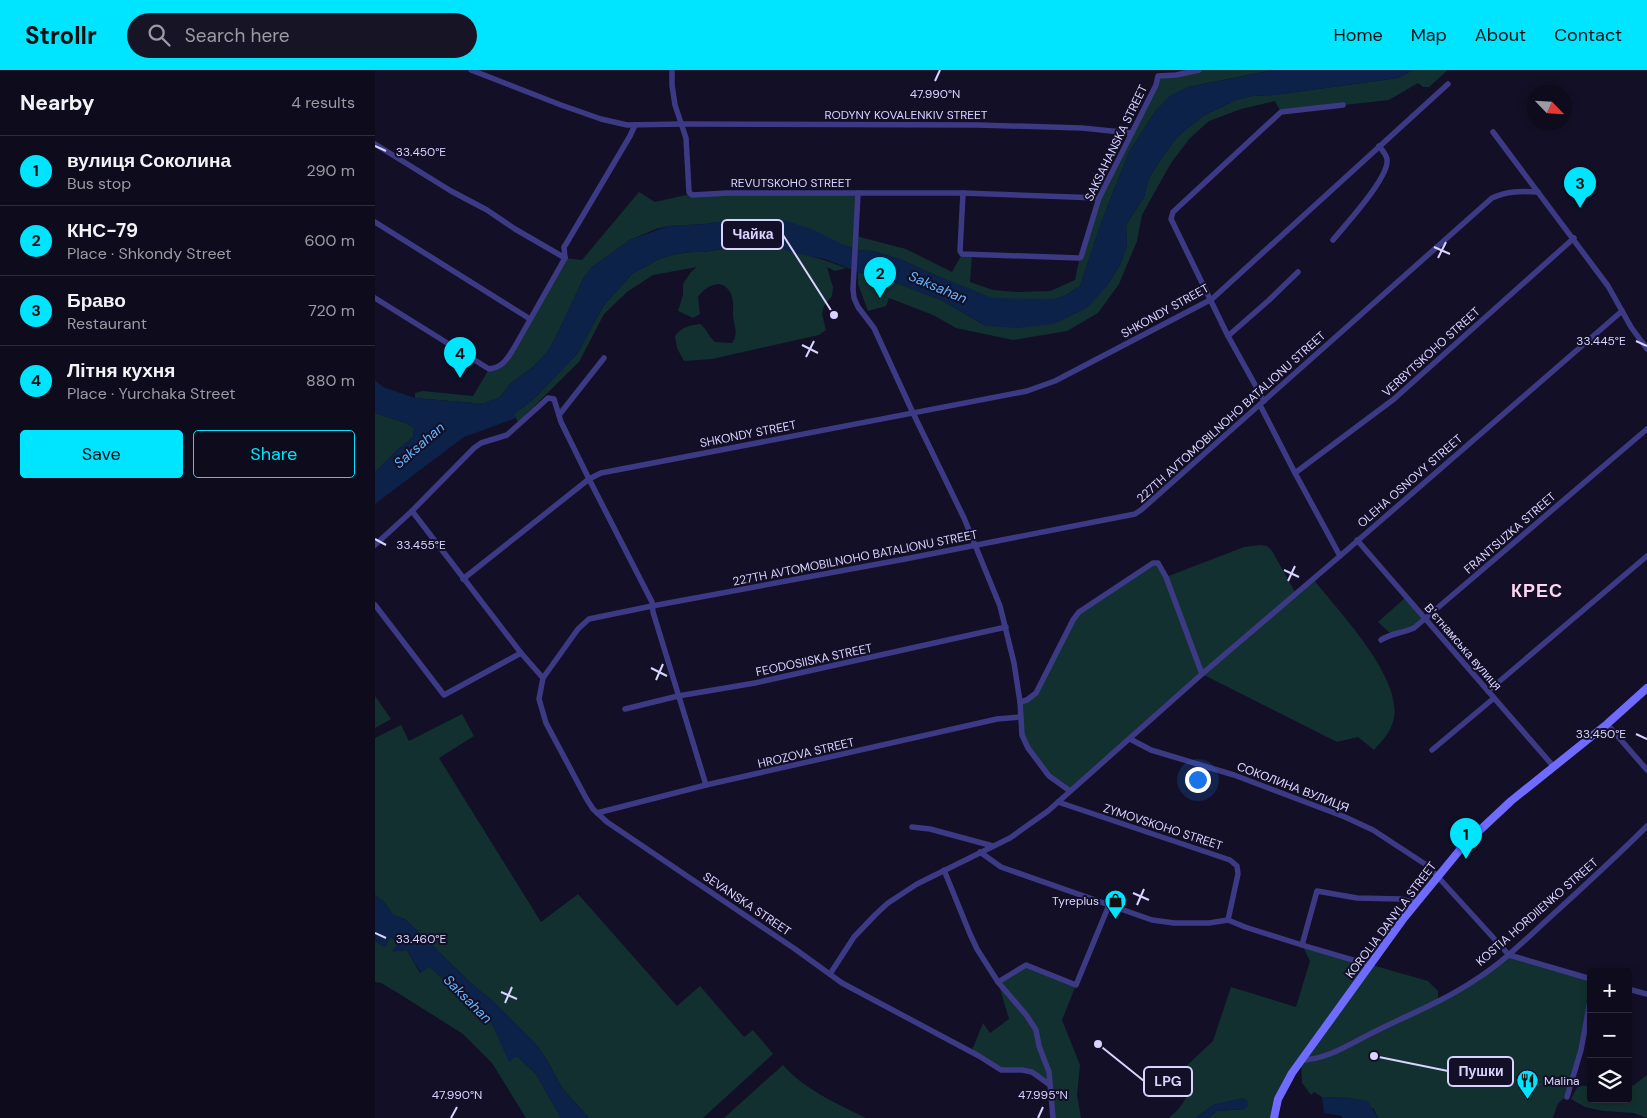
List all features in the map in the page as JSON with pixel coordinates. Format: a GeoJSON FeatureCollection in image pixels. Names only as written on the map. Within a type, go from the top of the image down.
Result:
{"type":"FeatureCollection","features":[{"type":"Feature","properties":{"kind":"main road","name":"KOROLIA DANYLA STREET"},"geometry":{"type":"LineString","coordinates":[[1301,1060],[1416,903],[1463,846],[1490,820],[1607,724],[1647,688]]}},
{"type":"Feature","properties":{"kind":"main road"},"geometry":{"type":"LineString","coordinates":[[1274,1118],[1278,1099],[1284,1086],[1301,1060]]}},
{"type":"Feature","properties":{"kind":"street","name":"RODYNY KOVALENKIV STREET"},"geometry":{"type":"LineString","coordinates":[[471,70],[616,124],[977,125],[1082,128],[1131,133]]}},
{"type":"Feature","properties":{"kind":"street"},"geometry":{"type":"LineString","coordinates":[[672,70],[672,86],[681,124]]}},
{"type":"Feature","properties":{"kind":"street","name":"SAKSAHANSKA STREET"},"geometry":{"type":"LineString","coordinates":[[963,193],[960,251],[962,254],[1081,257],[1099,198],[1156,85],[1156,73],[1176,75],[1199,70]]}},
{"type":"Feature","properties":{"kind":"street","name":"SHKONDY STREET"},"geometry":{"type":"LineString","coordinates":[[463,578],[589,479],[611,471],[1027,391],[1042,386],[1212,299],[1448,84]]}},
{"type":"Feature","properties":{"kind":"street"},"geometry":{"type":"LineString","coordinates":[[1340,556],[1295,473],[1212,299],[1171,219],[1173,212],[1281,112],[1343,105]]}},
{"type":"Feature","properties":{"kind":"street","name":"REVUTSKOHO STREET"},"geometry":{"type":"LineString","coordinates":[[681,124],[686,138],[690,194],[963,193],[1099,198]]}},
{"type":"Feature","properties":{"kind":"street"},"geometry":{"type":"LineString","coordinates":[[375,298],[489,369],[497,368],[505,362],[565,258],[564,248],[566,244],[635,125]]}},
{"type":"Feature","properties":{"kind":"street"},"geometry":{"type":"LineString","coordinates":[[1493,132],[1574,238],[1608,286],[1631,327],[1647,349]]}},
{"type":"Feature","properties":{"kind":"street"},"geometry":{"type":"LineString","coordinates":[[375,144],[565,258]]}},
{"type":"Feature","properties":{"kind":"street"},"geometry":{"type":"LineString","coordinates":[[1333,240],[1383,176],[1388,161],[1379,146]]}},
{"type":"Feature","properties":{"kind":"street","name":"227TH AVTOMOBILNOHO BATALIONU STREET"},"geometry":{"type":"LineString","coordinates":[[543,678],[583,623],[589,619],[1135,514],[1492,198],[1503,193],[1519,191],[1538,192]]}},
{"type":"Feature","properties":{"kind":"street"},"geometry":{"type":"LineString","coordinates":[[858,193],[854,298],[858,307],[871,323],[977,545],[1006,626],[1019,702],[1022,735],[1028,748],[1049,776],[1071,791]]}},
{"type":"Feature","properties":{"kind":"street"},"geometry":{"type":"LineString","coordinates":[[375,222],[530,319]]}},
{"type":"Feature","properties":{"kind":"street","name":"VERBYTSKOHO STREET"},"geometry":{"type":"LineString","coordinates":[[1295,473],[1394,399],[1574,238]]}},
{"type":"Feature","properties":{"kind":"street"},"geometry":{"type":"LineString","coordinates":[[1228,336],[1298,272]]}},
{"type":"Feature","properties":{"kind":"street","name":"OLEHA OSNOVY STREET"},"geometry":{"type":"LineString","coordinates":[[830,974],[854,937],[888,903],[917,884],[1010,838],[1059,802],[1202,674],[1622,311]]}},
{"type":"Feature","properties":{"kind":"street"},"geometry":{"type":"LineString","coordinates":[[559,414],[604,358]]}},
{"type":"Feature","properties":{"kind":"street"},"geometry":{"type":"LineString","coordinates":[[375,545],[412,511],[473,448],[481,443],[507,435],[548,398],[555,401],[559,414],[589,479],[650,598],[706,785]]}},
{"type":"Feature","properties":{"kind":"street","name":"FRANTSUZKA STREET"},"geometry":{"type":"LineString","coordinates":[[1381,640],[1391,634],[1403,633],[1414,628],[1647,429]]}},
{"type":"Feature","properties":{"kind":"street"},"geometry":{"type":"LineString","coordinates":[[412,511],[521,653],[543,678]]}},
{"type":"Feature","properties":{"kind":"street","name":"Вʼєтнамська вулиця"},"geometry":{"type":"LineString","coordinates":[[1357,540],[1554,767]]}},
{"type":"Feature","properties":{"kind":"street"},"geometry":{"type":"LineString","coordinates":[[1487,691],[1647,556]]}},
{"type":"Feature","properties":{"kind":"street"},"geometry":{"type":"LineString","coordinates":[[1019,702],[1027,700],[1036,693],[1073,620],[1079,612],[1153,562],[1158,563],[1166,577],[1202,674]]}},
{"type":"Feature","properties":{"kind":"street"},"geometry":{"type":"LineString","coordinates":[[375,605],[444,695],[521,653]]}},
{"type":"Feature","properties":{"kind":"street","name":"FEODOSIISKA STREET"},"geometry":{"type":"LineString","coordinates":[[625,709],[678,696],[755,683],[1006,626]]}},
{"type":"Feature","properties":{"kind":"street","name":"SEVANSKA STREET"},"geometry":{"type":"LineString","coordinates":[[543,678],[539,700],[545,723],[575,780],[597,813],[607,822],[779,937],[849,987],[979,1056],[996,1068],[1006,1071],[1022,1070],[1032,1072],[1050,1085]]}},
{"type":"Feature","properties":{"kind":"street"},"geometry":{"type":"LineString","coordinates":[[1432,750],[1494,698]]}},
{"type":"Feature","properties":{"kind":"street","name":"HROZOVA STREET"},"geometry":{"type":"LineString","coordinates":[[597,813],[706,785],[997,719],[1020,718]]}},
{"type":"Feature","properties":{"kind":"street"},"geometry":{"type":"LineString","coordinates":[[1607,724],[1647,770]]}},
{"type":"Feature","properties":{"kind":"street","name":"СОКОЛИНА ВУЛИЦЯ"},"geometry":{"type":"LineString","coordinates":[[1130,739],[1151,750],[1234,775],[1352,820],[1373,830],[1419,858],[1428,866],[1509,955]]}},
{"type":"Feature","properties":{"kind":"street","name":"ZYMOVSKOHO STREET"},"geometry":{"type":"LineString","coordinates":[[1059,802],[1230,860],[1237,866],[1238,874],[1228,920]]}},
{"type":"Feature","properties":{"kind":"street","name":"KOSTIA HORDIIENKO STREET"},"geometry":{"type":"LineString","coordinates":[[1301,1060],[1310,1060],[1329,1055],[1392,1023],[1432,1006],[1474,981],[1509,955],[1647,826]]}},
{"type":"Feature","properties":{"kind":"street"},"geometry":{"type":"LineString","coordinates":[[912,827],[930,829],[993,846]]}},
{"type":"Feature","properties":{"kind":"street"},"geometry":{"type":"LineString","coordinates":[[980,852],[1001,867],[1152,920],[1174,923],[1209,923],[1228,920],[1301,945],[1370,965]]}},
{"type":"Feature","properties":{"kind":"street"},"geometry":{"type":"LineString","coordinates":[[944,870],[970,934],[997,982],[1027,1016],[1036,1030],[1039,1046],[1049,1072],[1053,1118]]}},
{"type":"Feature","properties":{"kind":"street"},"geometry":{"type":"LineString","coordinates":[[1301,945],[1317,891],[1337,896],[1400,899],[1416,903]]}},
{"type":"Feature","properties":{"kind":"street"},"geometry":{"type":"LineString","coordinates":[[997,982],[1026,966],[1077,986],[1109,905]]}},
{"type":"Feature","properties":{"kind":"street"},"geometry":{"type":"LineString","coordinates":[[1509,955],[1587,979]]}},
{"type":"Feature","properties":{"kind":"street"},"geometry":{"type":"LineString","coordinates":[[1632,990],[1647,994]]}},
{"type":"Feature","properties":{"kind":"street"},"geometry":{"type":"LineString","coordinates":[[1567,1097],[1581,1050],[1588,1013]]}},
{"type":"Feature","properties":{"kind":"green space"},"geometry":{"type":"Polygon","coordinates":[[[1199,70],[1273,70],[1188,87],[1169,97],[1154,113],[1129,152],[1101,223],[1080,286],[1066,295],[1054,299],[993,299],[900,259],[872,251],[857,250],[844,245],[738,219],[706,224],[668,226],[630,240],[592,267],[584,277],[548,351],[534,366],[510,384],[500,397],[485,403],[415,398],[415,393],[423,391],[473,396],[489,369],[505,362],[565,258],[582,260],[639,192],[655,202],[690,194],[858,193],[856,236],[906,249],[952,272],[962,254],[972,255],[970,282],[993,290],[1019,292],[1050,291],[1075,280],[1089,227],[1109,175],[1158,76],[1199,70]]]}},
{"type":"Feature","properties":{"kind":"green space"},"geometry":{"type":"Polygon","coordinates":[[[1413,70],[1448,70],[1429,87],[1423,87],[1418,83],[1389,100],[1281,112],[1275,101],[1241,109],[1209,121],[1190,138],[1171,163],[1142,215],[1137,241],[1119,284],[1098,313],[1067,331],[1013,340],[956,328],[933,315],[889,298],[886,306],[868,311],[858,284],[858,272],[886,279],[941,300],[986,326],[1106,287],[1120,265],[1127,245],[1126,225],[1144,197],[1149,178],[1178,136],[1203,116],[1236,100],[1252,96],[1274,95],[1398,78],[1413,70]]]}},
{"type":"Feature","properties":{"kind":"green space"},"geometry":{"type":"Polygon","coordinates":[[[764,242],[846,268],[835,271],[827,267],[833,287],[832,296],[824,306],[822,314],[826,330],[819,335],[712,359],[684,361],[677,348],[675,336],[686,327],[700,324],[715,342],[732,343],[736,333],[731,294],[722,285],[718,284],[709,287],[698,297],[700,314],[693,318],[678,311],[683,295],[683,284],[697,267],[653,275],[627,292],[604,314],[579,362],[518,422],[514,414],[535,398],[577,354],[604,305],[632,274],[659,259],[675,254],[704,252],[764,242]]]}},
{"type":"Feature","properties":{"kind":"green space"},"geometry":{"type":"Polygon","coordinates":[[[375,413],[406,423],[414,428],[413,437],[375,472],[375,413]]]}},
{"type":"Feature","properties":{"kind":"green space"},"geometry":{"type":"Polygon","coordinates":[[[1267,546],[1272,551],[1296,594],[1314,580],[1354,628],[1381,669],[1390,689],[1395,708],[1391,728],[1374,750],[1358,737],[1337,742],[1202,674],[1070,791],[1049,776],[1022,735],[1020,702],[1032,697],[1079,612],[1158,563],[1166,577],[1244,547],[1267,546]]]}},
{"type":"Feature","properties":{"kind":"green space"},"geometry":{"type":"Polygon","coordinates":[[[1406,597],[1425,619],[1414,628],[1391,634],[1378,622],[1406,597]]]}},
{"type":"Feature","properties":{"kind":"green space"},"geometry":{"type":"Polygon","coordinates":[[[375,696],[391,719],[375,728],[375,696]]]}},
{"type":"Feature","properties":{"kind":"green space"},"geometry":{"type":"Polygon","coordinates":[[[462,714],[474,736],[439,758],[541,922],[578,894],[677,1006],[700,986],[744,1037],[753,1030],[773,1054],[703,1118],[589,1118],[562,1088],[547,1060],[535,1043],[405,919],[393,915],[385,903],[375,895],[375,738],[401,725],[409,741],[462,714]]]}},
{"type":"Feature","properties":{"kind":"green space"},"geometry":{"type":"Polygon","coordinates":[[[390,936],[398,943],[393,951],[407,950],[420,973],[429,966],[438,975],[447,979],[492,1023],[509,1061],[517,1056],[536,1074],[561,1118],[526,1118],[492,1063],[463,1034],[398,993],[381,983],[375,982],[375,941],[385,947],[390,936]]]}},
{"type":"Feature","properties":{"kind":"green space"},"geometry":{"type":"Polygon","coordinates":[[[1302,945],[1428,981],[1438,991],[1438,1002],[1509,955],[1587,978],[1587,1023],[1580,1054],[1566,1096],[1558,1104],[1552,1118],[1378,1118],[1374,1109],[1350,1098],[1322,1097],[1314,1092],[1311,1095],[1302,1083],[1301,1061],[1292,1073],[1274,1118],[1208,1118],[1217,1111],[1245,1109],[1215,1104],[1195,1118],[1169,1118],[1184,1102],[1189,1089],[1189,1082],[1183,1069],[1213,1041],[1231,987],[1296,1007],[1310,961],[1302,945]]]}},
{"type":"Feature","properties":{"kind":"green space"},"geometry":{"type":"Polygon","coordinates":[[[1026,965],[1076,985],[1062,1020],[1080,1065],[1077,1095],[1081,1118],[1053,1118],[1050,1085],[1032,1072],[1006,1071],[971,1053],[983,1023],[990,1033],[1009,1019],[998,982],[1026,965]]]}},
{"type":"Feature","properties":{"kind":"green space"},"geometry":{"type":"Polygon","coordinates":[[[783,1065],[811,1089],[866,1118],[724,1118],[783,1065]]]}},
{"type":"Feature","properties":{"kind":"green space"},"geometry":{"type":"Polygon","coordinates":[[[1647,1075],[1647,1118],[1634,1113],[1603,1111],[1585,1107],[1571,1099],[1578,1086],[1587,1086],[1587,1103],[1632,1103],[1632,1086],[1647,1075]]]}},
{"type":"Feature","properties":{"kind":"water","name":"Saksahan"},"geometry":{"type":"Polygon","coordinates":[[[1273,70],[1413,70],[1398,78],[1274,95],[1252,96],[1236,100],[1203,116],[1178,136],[1149,178],[1144,197],[1126,225],[1127,245],[1120,265],[1106,287],[1087,308],[1054,324],[1018,328],[986,326],[941,300],[886,279],[858,272],[825,259],[794,253],[764,242],[704,252],[675,254],[659,259],[632,274],[604,305],[577,354],[535,398],[514,414],[516,418],[464,437],[375,504],[375,472],[413,437],[414,428],[406,423],[375,413],[375,380],[383,387],[415,398],[485,403],[500,397],[510,384],[534,366],[548,351],[584,277],[592,267],[630,240],[668,226],[706,224],[738,219],[779,219],[812,229],[857,250],[872,251],[900,259],[993,298],[1054,299],[1066,295],[1080,286],[1101,223],[1129,152],[1154,113],[1169,96],[1188,87],[1273,70]]]}},
{"type":"Feature","properties":{"kind":"water","name":"Saksahan"},"geometry":{"type":"Polygon","coordinates":[[[375,895],[385,903],[393,915],[405,919],[535,1043],[547,1060],[562,1088],[589,1118],[561,1118],[536,1074],[517,1056],[509,1062],[492,1023],[447,979],[438,975],[429,966],[421,973],[407,950],[392,952],[398,943],[391,937],[385,947],[375,941],[375,895]]]}},
{"type":"Feature","properties":{"kind":"water"},"geometry":{"type":"Polygon","coordinates":[[[1322,1097],[1368,1101],[1378,1118],[1342,1118],[1342,1116],[1324,1113],[1322,1097]]]}},
{"type":"Feature","properties":{"kind":"water"},"geometry":{"type":"Polygon","coordinates":[[[1242,1098],[1247,1100],[1248,1105],[1245,1109],[1217,1111],[1208,1118],[1195,1118],[1215,1104],[1242,1098]]]}},
{"type":"Feature","properties":{"kind":"place","name":"Браво"},"geometry":{"type":"Point","coordinates":[1580,208]}},
{"type":"Feature","properties":{"kind":"place","name":"КНС-79"},"geometry":{"type":"Point","coordinates":[880,298]}},
{"type":"Feature","properties":{"kind":"place","name":"Чайка"},"geometry":{"type":"Point","coordinates":[834,315]}},
{"type":"Feature","properties":{"kind":"place","name":"Літня кухня"},"geometry":{"type":"Point","coordinates":[460,378]}},
{"type":"Feature","properties":{"kind":"place","name":"вулиця Соколина"},"geometry":{"type":"Point","coordinates":[1466,859]}},
{"type":"Feature","properties":{"kind":"place","name":"Tyreplus"},"geometry":{"type":"Point","coordinates":[1115,920]}},
{"type":"Feature","properties":{"kind":"place","name":"LPG"},"geometry":{"type":"Point","coordinates":[1098,1044]}},
{"type":"Feature","properties":{"kind":"place","name":"Пушки"},"geometry":{"type":"Point","coordinates":[1374,1056]}},
{"type":"Feature","properties":{"kind":"place","name":"Malina"},"geometry":{"type":"Point","coordinates":[1528,1100]}},
{"type":"Feature","properties":{"kind":"district","name":"КРЕС"},"geometry":{"type":"Point","coordinates":[1537,591]}}]}
